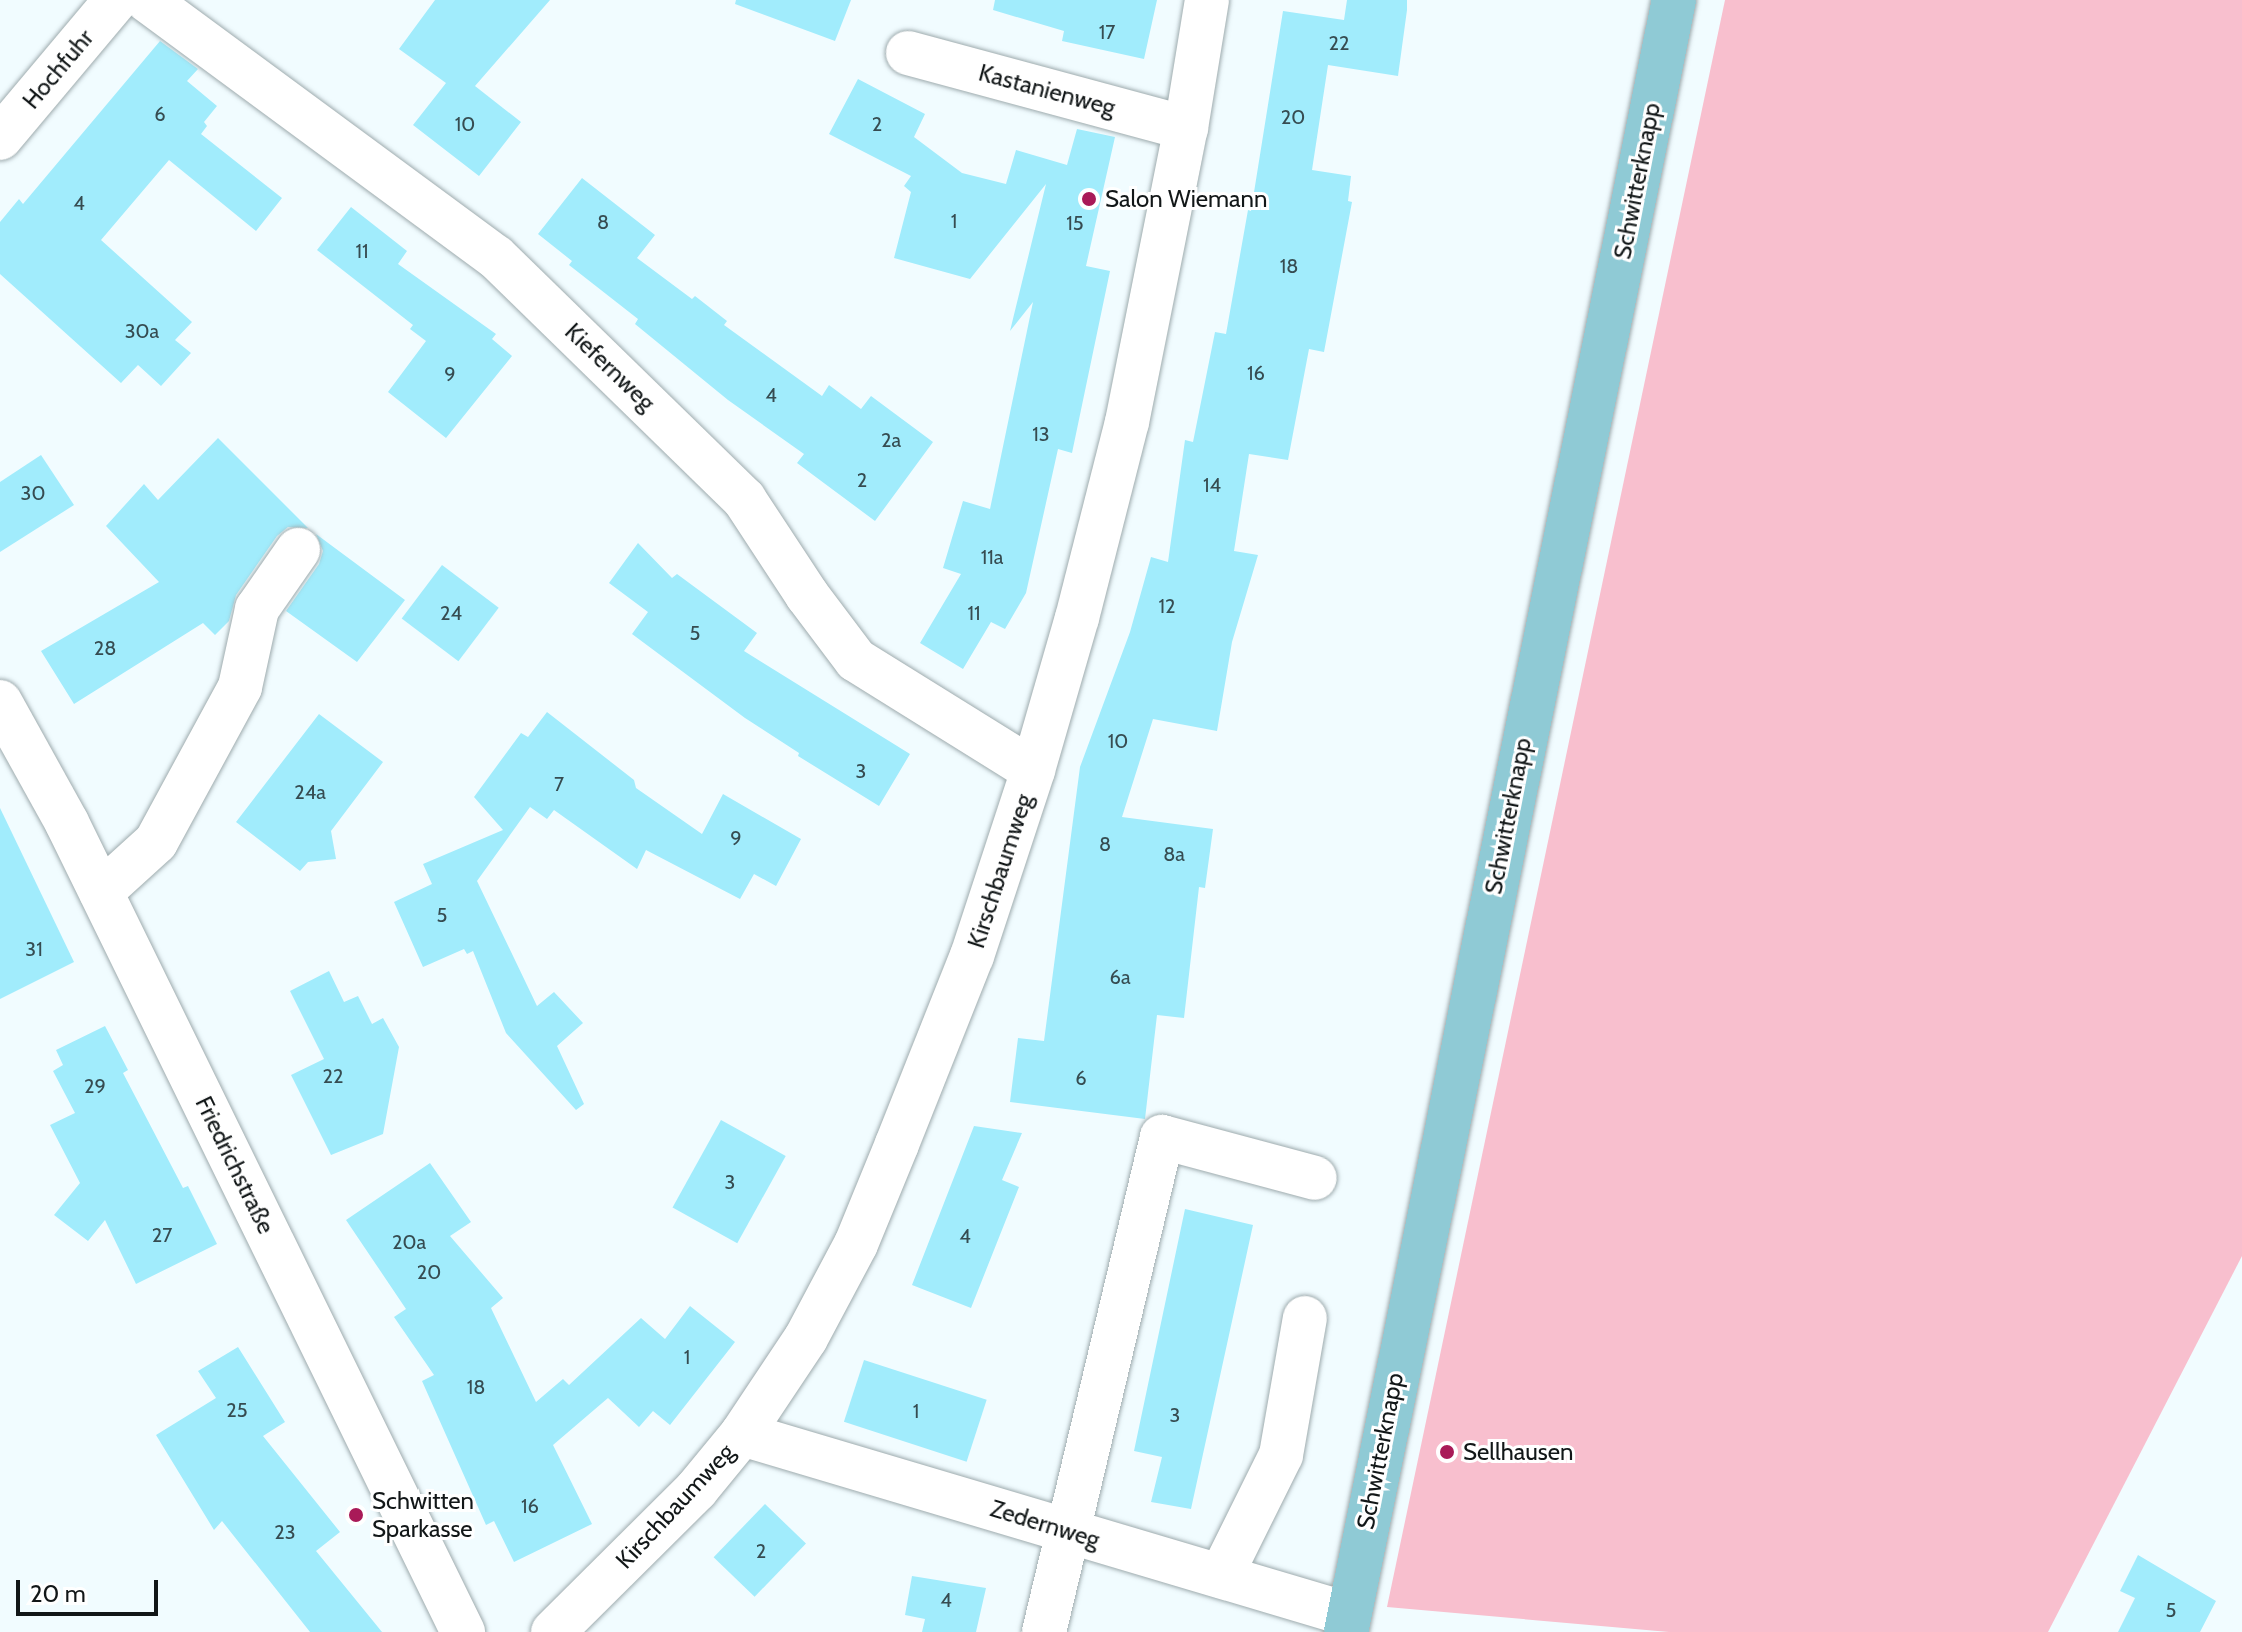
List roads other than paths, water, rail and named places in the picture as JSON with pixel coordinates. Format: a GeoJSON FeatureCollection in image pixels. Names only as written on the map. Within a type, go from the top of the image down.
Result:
{"type":"FeatureCollection","features":[{"type":"Feature","properties":{"kind":"main road","name":"Schwitterknapp"},"geometry":{"type":"LineString","coordinates":[[1348,1627],[1674,0]]}},
{"type":"Feature","properties":{"kind":"street","name":"Hochfuhr"},"geometry":{"type":"LineString","coordinates":[[0,138],[116,0]]}},
{"type":"Feature","properties":{"kind":"street","name":"Kiefernweg"},"geometry":{"type":"LineString","coordinates":[[147,0],[496,257],[744,499],[807,595],[856,660],[1033,770]]}},
{"type":"Feature","properties":{"kind":"street","name":"Kirschbaumweg"},"geometry":{"type":"LineString","coordinates":[[553,1632],[696,1490],[742,1434],[806,1338],[856,1244],[972,956],[1033,770],[1077,618],[1127,422],[1186,128],[1207,0]]}},
{"type":"Feature","properties":{"kind":"street","name":"Kastanienweg"},"geometry":{"type":"LineString","coordinates":[[908,53],[1186,128]]}},
{"type":"Feature","properties":{"kind":"street"},"geometry":{"type":"LineString","coordinates":[[101,892],[156,842],[240,687],[257,609],[298,550]]}},
{"type":"Feature","properties":{"kind":"street","name":"Friedrichstraße"},"geometry":{"type":"LineString","coordinates":[[0,702],[101,892],[463,1632]]}},
{"type":"Feature","properties":{"kind":"street"},"geometry":{"type":"LineString","coordinates":[[1044,1632],[1162,1137],[1315,1178]]}},
{"type":"Feature","properties":{"kind":"street"},"geometry":{"type":"LineString","coordinates":[[1221,1576],[1281,1455],[1305,1318]]}},
{"type":"Feature","properties":{"kind":"street","name":"Zedernweg"},"geometry":{"type":"LineString","coordinates":[[742,1434],[1221,1576],[1348,1627]]}},
{"type":"Feature","properties":{"kind":"place","name":"Salon Wiemann"},"geometry":{"type":"Point","coordinates":[1089,199]}},
{"type":"Feature","properties":{"kind":"place","name":"Sellhausen"},"geometry":{"type":"Point","coordinates":[1447,1452]}},
{"type":"Feature","properties":{"kind":"place","name":"Schwitten Sparkasse"},"geometry":{"type":"Point","coordinates":[356,1515]}}]}
